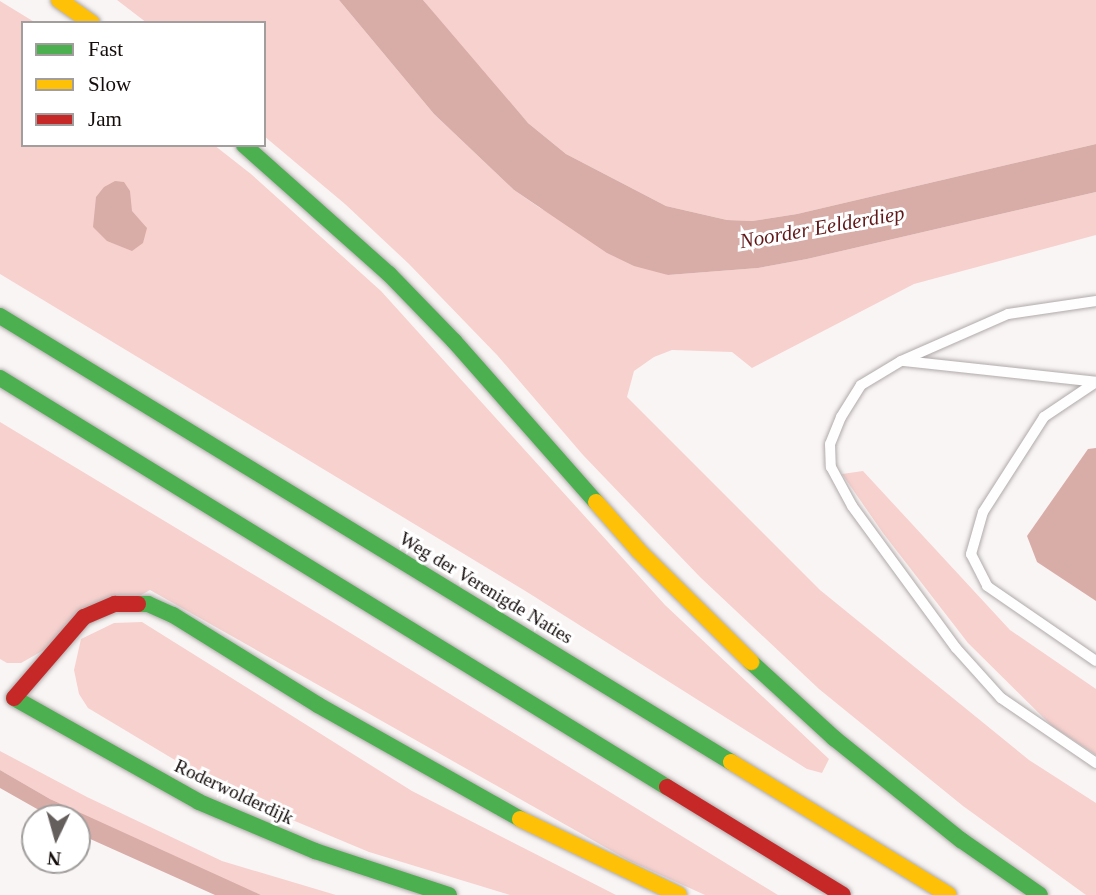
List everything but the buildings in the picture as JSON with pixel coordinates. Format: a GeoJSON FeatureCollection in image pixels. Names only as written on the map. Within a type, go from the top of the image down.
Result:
{"type":"FeatureCollection","features":[{"type":"Feature","properties":{"kind":"main road"},"geometry":{"type":"LineString","coordinates":[[65,1],[90,21]]}},
{"type":"Feature","properties":{"kind":"main road"},"geometry":{"type":"LineString","coordinates":[[246,147],[389,274],[454,341],[639,551],[760,671],[834,738],[961,840],[1040,895]]}},
{"type":"Feature","properties":{"kind":"main road","name":"Weg der Verenigde Naties"},"geometry":{"type":"LineString","coordinates":[[0,316],[949,895]]}},
{"type":"Feature","properties":{"kind":"main road"},"geometry":{"type":"LineString","coordinates":[[0,378],[843,895]]}},
{"type":"Feature","properties":{"kind":"main road","name":"Roderwolderdijk"},"geometry":{"type":"LineString","coordinates":[[449,895],[315,851],[221,812],[124,761],[14,698],[85,617],[115,604],[148,604],[173,615],[318,705],[489,804],[679,895]]}},
{"type":"Feature","properties":{"kind":"lane"},"geometry":{"type":"LineString","coordinates":[[1096,301],[1008,314],[901,361],[861,385],[841,417],[830,444],[831,467],[852,506],[956,648],[1001,698],[1096,764]]}},
{"type":"Feature","properties":{"kind":"lane"},"geometry":{"type":"LineString","coordinates":[[901,361],[1096,382]]}},
{"type":"Feature","properties":{"kind":"lane"},"geometry":{"type":"LineString","coordinates":[[1096,382],[1044,417],[983,512],[971,554],[988,586],[1096,662]]}},
{"type":"Feature","properties":{"kind":"shaded area"},"geometry":{"type":"Polygon","coordinates":[[[117,0],[339,0],[434,114],[514,190],[540,208],[668,275],[758,268],[807,259],[1096,192],[1096,235],[914,284],[752,368],[732,352],[672,350],[654,357],[634,371],[627,397],[820,590],[1029,760],[1096,803],[1096,895],[1086,895],[963,806],[819,689],[700,577],[583,455],[497,355],[409,264],[345,204],[266,138],[266,21],[144,21],[117,0]]]}},
{"type":"Feature","properties":{"kind":"shaded area"},"geometry":{"type":"Polygon","coordinates":[[[423,0],[1096,0],[1096,144],[797,214],[752,221],[727,220],[666,206],[566,154],[528,123],[494,87],[423,0]]]}},
{"type":"Feature","properties":{"kind":"shaded area"},"geometry":{"type":"Polygon","coordinates":[[[0,1],[33,21],[21,21],[21,147],[217,147],[251,174],[381,291],[665,605],[829,759],[822,773],[807,769],[527,592],[0,274],[0,1]]]}},
{"type":"Feature","properties":{"kind":"shaded area"},"geometry":{"type":"Polygon","coordinates":[[[0,422],[778,895],[705,895],[628,860],[150,590],[21,663],[7,663],[0,659],[0,422]]]}},
{"type":"Feature","properties":{"kind":"shaded area"},"geometry":{"type":"Polygon","coordinates":[[[863,471],[1010,630],[1096,689],[1096,755],[1052,726],[968,643],[883,533],[842,474],[863,471]]]}},
{"type":"Feature","properties":{"kind":"shaded area"},"geometry":{"type":"Polygon","coordinates":[[[142,622],[412,791],[616,895],[510,895],[369,852],[235,796],[88,708],[79,694],[74,670],[81,639],[114,623],[142,622]]]}},
{"type":"Feature","properties":{"kind":"shaded area"},"geometry":{"type":"Polygon","coordinates":[[[0,751],[87,797],[222,861],[336,895],[261,895],[91,818],[91,804],[61,804],[0,770],[0,751]]]}},
{"type":"Feature","properties":{"kind":"water","name":"Noorder Eelderdiep"},"geometry":{"type":"Polygon","coordinates":[[[339,0],[423,0],[528,123],[566,154],[666,206],[727,220],[752,221],[797,214],[1096,144],[1096,192],[807,259],[758,268],[668,275],[634,266],[607,253],[514,190],[434,114],[339,0]]]}},
{"type":"Feature","properties":{"kind":"water"},"geometry":{"type":"Polygon","coordinates":[[[115,181],[124,182],[130,191],[132,211],[147,228],[143,243],[132,251],[107,241],[93,227],[96,197],[104,187],[115,181]]]}},
{"type":"Feature","properties":{"kind":"water"},"geometry":{"type":"Polygon","coordinates":[[[1096,448],[1096,601],[1037,562],[1027,536],[1088,449],[1096,448]]]}},
{"type":"Feature","properties":{"kind":"water"},"geometry":{"type":"Polygon","coordinates":[[[0,770],[61,804],[28,804],[0,788],[0,770]]]}},
{"type":"Feature","properties":{"kind":"water"},"geometry":{"type":"Polygon","coordinates":[[[91,818],[261,895],[215,895],[91,839],[91,818]]]}},
{"type":"Feature","properties":{"kind":"traffic: fast"},"geometry":{"type":"LineString","coordinates":[[246,147],[389,274],[454,341],[596,502]]}},
{"type":"Feature","properties":{"kind":"traffic: fast"},"geometry":{"type":"LineString","coordinates":[[0,316],[731,762]]}},
{"type":"Feature","properties":{"kind":"traffic: fast"},"geometry":{"type":"LineString","coordinates":[[0,378],[667,787]]}},
{"type":"Feature","properties":{"kind":"traffic: fast"},"geometry":{"type":"LineString","coordinates":[[138,604],[148,604],[173,615],[318,705],[520,819]]}},
{"type":"Feature","properties":{"kind":"traffic: fast"},"geometry":{"type":"LineString","coordinates":[[751,662],[834,738],[961,840],[1040,895]]}},
{"type":"Feature","properties":{"kind":"traffic: fast"},"geometry":{"type":"LineString","coordinates":[[14,698],[199,802],[315,851],[449,895]]}},
{"type":"Feature","properties":{"kind":"traffic: slow"},"geometry":{"type":"LineString","coordinates":[[59,0],[89,21]]}},
{"type":"Feature","properties":{"kind":"traffic: slow"},"geometry":{"type":"LineString","coordinates":[[596,502],[639,551],[751,662]]}},
{"type":"Feature","properties":{"kind":"traffic: slow"},"geometry":{"type":"LineString","coordinates":[[731,762],[949,895]]}},
{"type":"Feature","properties":{"kind":"traffic: slow"},"geometry":{"type":"LineString","coordinates":[[520,819],[679,895]]}},
{"type":"Feature","properties":{"kind":"traffic: jam"},"geometry":{"type":"LineString","coordinates":[[14,698],[84,617],[115,604],[138,604]]}},
{"type":"Feature","properties":{"kind":"traffic: jam"},"geometry":{"type":"LineString","coordinates":[[667,787],[843,895]]}}]}
